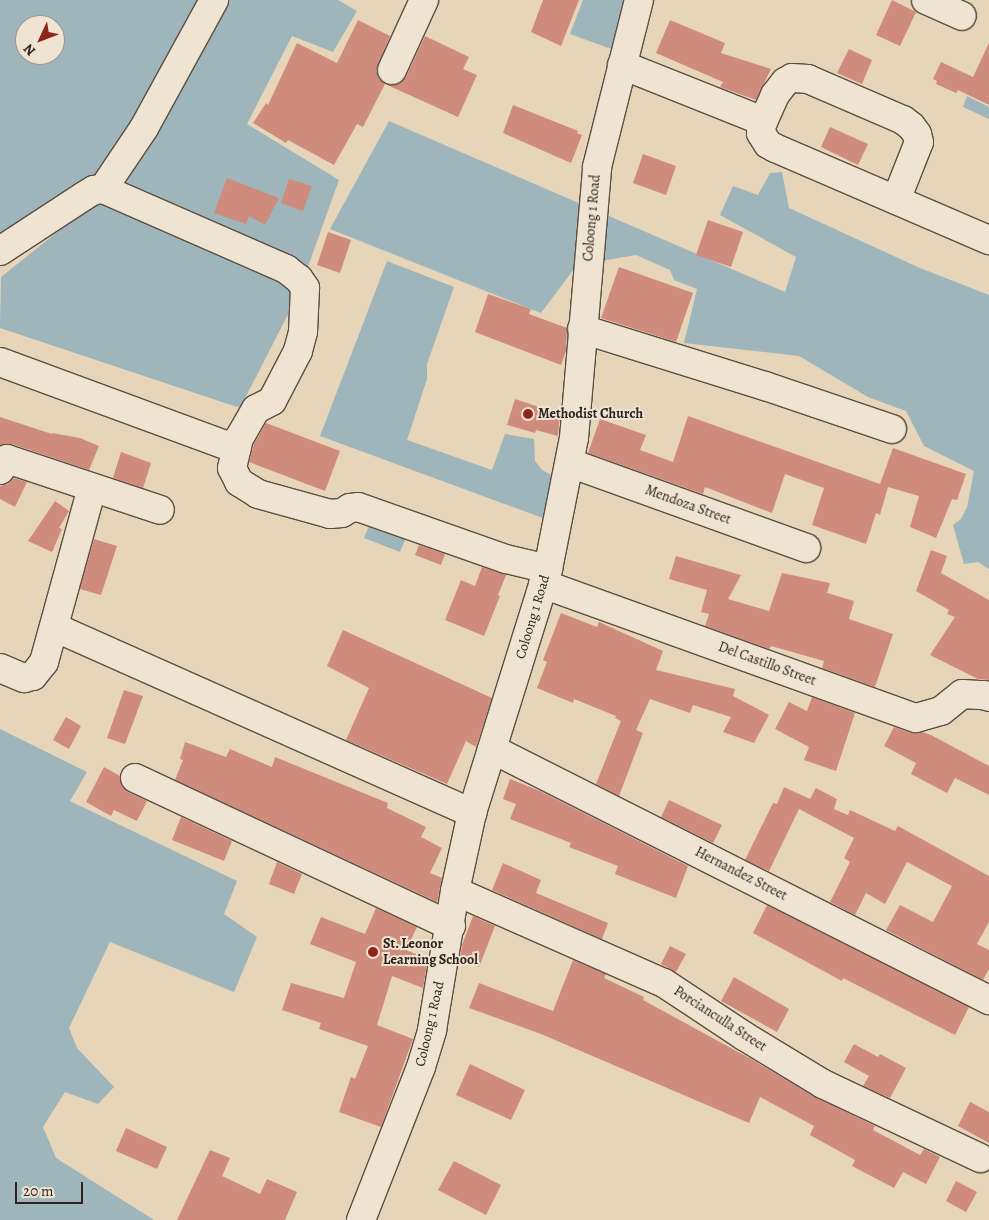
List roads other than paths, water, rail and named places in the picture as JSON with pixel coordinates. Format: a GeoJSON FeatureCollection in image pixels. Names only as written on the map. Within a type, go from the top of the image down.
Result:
{"type":"FeatureCollection","features":[{"type":"Feature","properties":{"kind":"street"},"geometry":{"type":"LineString","coordinates":[[103,189],[144,128],[214,0]]}},
{"type":"Feature","properties":{"kind":"street"},"geometry":{"type":"LineString","coordinates":[[392,70],[424,0]]}},
{"type":"Feature","properties":{"kind":"street","name":"Coloong 1 Road"},"geometry":{"type":"LineString","coordinates":[[361,1220],[421,1067],[432,1030],[451,926],[455,891],[472,813],[546,576],[570,463],[596,167],[639,0]]}},
{"type":"Feature","properties":{"kind":"street"},"geometry":{"type":"LineString","coordinates":[[926,0],[962,16]]}},
{"type":"Feature","properties":{"kind":"street"},"geometry":{"type":"LineString","coordinates":[[622,65],[763,121]]}},
{"type":"Feature","properties":{"kind":"street"},"geometry":{"type":"LineString","coordinates":[[896,200],[919,142],[917,134],[903,120],[800,77],[792,78],[780,87],[763,121],[761,133],[768,144],[896,200],[989,240]]}},
{"type":"Feature","properties":{"kind":"street"},"geometry":{"type":"LineString","coordinates":[[0,250],[94,190],[103,189],[286,270],[299,279],[305,288],[303,332],[298,351],[272,401],[256,410],[247,423],[236,449],[0,362]]}},
{"type":"Feature","properties":{"kind":"street"},"geometry":{"type":"LineString","coordinates":[[582,328],[892,429]]}},
{"type":"Feature","properties":{"kind":"street","name":"Del Castillo Street"},"geometry":{"type":"LineString","coordinates":[[236,449],[232,468],[235,476],[247,489],[258,494],[330,514],[342,513],[350,508],[358,507],[506,559],[916,718],[940,711],[962,694],[989,697]]}},
{"type":"Feature","properties":{"kind":"street"},"geometry":{"type":"LineString","coordinates":[[0,470],[7,459],[160,510]]}},
{"type":"Feature","properties":{"kind":"street","name":"Mendoza Street"},"geometry":{"type":"LineString","coordinates":[[570,463],[806,548]]}},
{"type":"Feature","properties":{"kind":"street"},"geometry":{"type":"LineString","coordinates":[[0,668],[24,678],[33,676],[44,662],[92,488]]}},
{"type":"Feature","properties":{"kind":"street"},"geometry":{"type":"LineString","coordinates":[[54,627],[472,813]]}},
{"type":"Feature","properties":{"kind":"street","name":"Hernandez Street"},"geometry":{"type":"LineString","coordinates":[[492,749],[989,1000]]}},
{"type":"Feature","properties":{"kind":"street"},"geometry":{"type":"LineString","coordinates":[[135,778],[451,926]]}},
{"type":"Feature","properties":{"kind":"street","name":"Porcianculla Street"},"geometry":{"type":"LineString","coordinates":[[455,891],[664,983],[744,1036],[823,1084],[980,1158]]}},
{"type":"Feature","properties":{"kind":"water"},"geometry":{"type":"Polygon","coordinates":[[[0,0],[200,0],[165,72],[97,176],[0,240],[0,0]]]}},
{"type":"Feature","properties":{"kind":"water"},"geometry":{"type":"Polygon","coordinates":[[[226,0],[338,0],[357,11],[333,52],[292,36],[247,124],[339,180],[305,275],[110,181],[226,0]]]}},
{"type":"Feature","properties":{"kind":"water"},"geometry":{"type":"Polygon","coordinates":[[[583,0],[631,0],[617,51],[570,34],[583,0]]]}},
{"type":"Feature","properties":{"kind":"water"},"geometry":{"type":"Polygon","coordinates":[[[967,96],[989,107],[989,119],[963,107],[967,96]]]}},
{"type":"Feature","properties":{"kind":"water"},"geometry":{"type":"Polygon","coordinates":[[[389,121],[785,292],[796,257],[720,215],[733,186],[758,195],[770,173],[782,172],[789,208],[920,268],[989,295],[989,569],[978,562],[964,564],[953,525],[961,519],[967,507],[974,471],[924,446],[906,411],[868,397],[799,356],[684,343],[697,289],[674,280],[670,270],[636,255],[577,265],[541,313],[330,229],[389,121]]]}},
{"type":"Feature","properties":{"kind":"water"},"geometry":{"type":"Polygon","coordinates":[[[105,194],[301,289],[240,408],[0,328],[1,277],[105,194]]]}},
{"type":"Feature","properties":{"kind":"water"},"geometry":{"type":"Polygon","coordinates":[[[387,261],[454,287],[427,364],[427,379],[407,440],[492,470],[505,434],[534,439],[535,461],[542,470],[555,477],[551,521],[320,436],[387,261]]]}},
{"type":"Feature","properties":{"kind":"water"},"geometry":{"type":"Polygon","coordinates":[[[371,521],[407,535],[400,552],[364,538],[371,521]]]}},
{"type":"Feature","properties":{"kind":"water"},"geometry":{"type":"Polygon","coordinates":[[[0,729],[87,772],[70,801],[237,881],[224,914],[257,937],[234,992],[110,942],[69,1028],[77,1048],[114,1087],[98,1104],[65,1092],[43,1127],[56,1158],[154,1220],[0,1220],[0,729]]]}},
{"type":"Feature","properties":{"kind":"place","name":"Methodist Church"},"geometry":{"type":"Point","coordinates":[528,414]}},
{"type":"Feature","properties":{"kind":"place","name":"St. Leonor Learning School"},"geometry":{"type":"Point","coordinates":[373,952]}}]}
